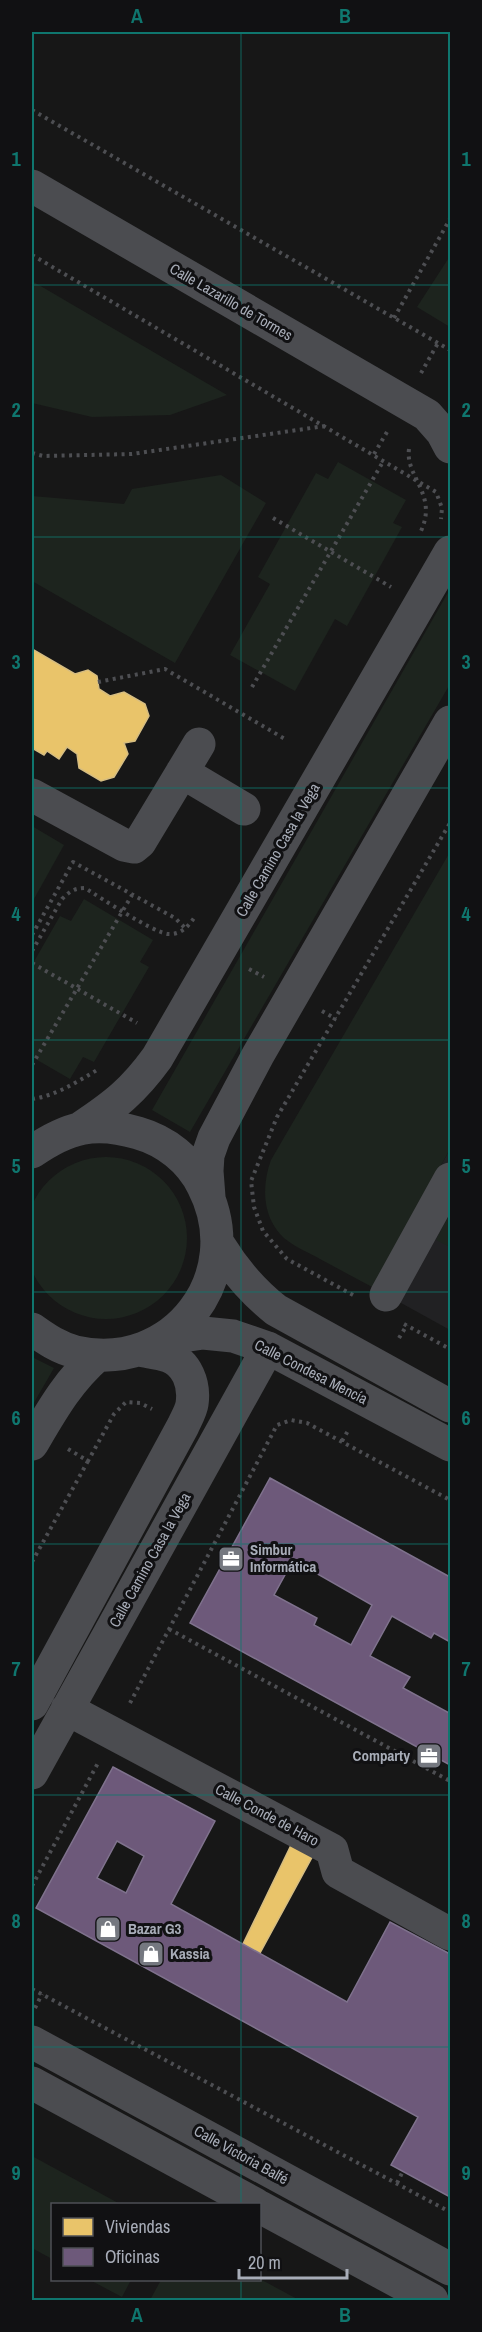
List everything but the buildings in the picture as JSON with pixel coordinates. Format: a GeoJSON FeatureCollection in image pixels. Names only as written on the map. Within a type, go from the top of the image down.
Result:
{"type":"FeatureCollection","features":[{"type":"Feature","properties":{"kind":"street","name":"Calle Lazarillo de Tormes"},"geometry":{"type":"LineString","coordinates":[[32,186],[436,417],[450,447]]}},
{"type":"Feature","properties":{"kind":"street","name":"Calle Camino Casa la Vega"},"geometry":{"type":"LineString","coordinates":[[50,1138],[119,1102],[140,1081],[157,1058],[219,951],[445,537]]}},
{"type":"Feature","properties":{"kind":"street"},"geometry":{"type":"LineString","coordinates":[[32,1704],[192,1406],[193,1391],[189,1375],[183,1365],[151,1344],[182,1324],[207,1290],[219,1245],[209,1197],[207,1171],[208,1155],[214,1138],[258,1054],[450,723]]}},
{"type":"Feature","properties":{"kind":"street"},"geometry":{"type":"LineString","coordinates":[[32,795],[124,845],[134,847],[140,842],[199,744]]}},
{"type":"Feature","properties":{"kind":"street"},"geometry":{"type":"LineString","coordinates":[[182,772],[244,809]]}},
{"type":"Feature","properties":{"kind":"street"},"geometry":{"type":"LineString","coordinates":[[50,1138],[116,1126],[154,1137],[183,1158],[198,1176],[209,1197]]}},
{"type":"Feature","properties":{"kind":"street"},"geometry":{"type":"LineString","coordinates":[[381,1304],[450,1179]]}},
{"type":"Feature","properties":{"kind":"street"},"geometry":{"type":"LineString","coordinates":[[219,1245],[235,1272],[276,1310],[450,1406]]}},
{"type":"Feature","properties":{"kind":"street","name":"Calle Condesa Mencía"},"geometry":{"type":"LineString","coordinates":[[32,1329],[53,1343],[74,1352],[98,1355],[118,1354],[151,1344],[203,1334],[233,1335],[268,1348],[450,1445]]}},
{"type":"Feature","properties":{"kind":"street","name":"Calle Camino Casa la Vega"},"geometry":{"type":"LineString","coordinates":[[32,1773],[268,1348]]}},
{"type":"Feature","properties":{"kind":"street"},"geometry":{"type":"LineString","coordinates":[[35,1438],[68,1385],[79,1371],[98,1355]]}},
{"type":"Feature","properties":{"kind":"street","name":"Calle Conde de Haro"},"geometry":{"type":"LineString","coordinates":[[68,1709],[332,1850],[338,1872],[450,1935]]}},
{"type":"Feature","properties":{"kind":"street","name":"Calle Victoria Balfé"},"geometry":{"type":"LineString","coordinates":[[32,2042],[450,2270]]}},
{"type":"Feature","properties":{"kind":"street"},"geometry":{"type":"LineString","coordinates":[[32,2083],[251,2203]]}},
{"type":"Feature","properties":{"kind":"street"},"geometry":{"type":"LineString","coordinates":[[261,2208],[432,2301]]}},
{"type":"Feature","properties":{"kind":"path"},"geometry":{"type":"LineString","coordinates":[[32,110],[450,350]]}},
{"type":"Feature","properties":{"kind":"path"},"geometry":{"type":"LineString","coordinates":[[394,318],[450,219]]}},
{"type":"Feature","properties":{"kind":"path"},"geometry":{"type":"LineString","coordinates":[[32,255],[436,492],[442,508],[445,537]]}},
{"type":"Feature","properties":{"kind":"path"},"geometry":{"type":"LineString","coordinates":[[416,538],[426,517],[423,497],[408,454],[410,444],[436,417]]}},
{"type":"Feature","properties":{"kind":"path"},"geometry":{"type":"LineString","coordinates":[[32,453],[43,456],[132,454],[326,426]]}},
{"type":"Feature","properties":{"kind":"path"},"geometry":{"type":"LineString","coordinates":[[252,687],[384,460]]}},
{"type":"Feature","properties":{"kind":"path"},"geometry":{"type":"LineString","coordinates":[[273,518],[394,589]]}},
{"type":"Feature","properties":{"kind":"path"},"geometry":{"type":"LineString","coordinates":[[383,596],[394,576]]}},
{"type":"Feature","properties":{"kind":"path"},"geometry":{"type":"LineString","coordinates":[[98,682],[165,669],[285,739]]}},
{"type":"Feature","properties":{"kind":"path"},"geometry":{"type":"LineString","coordinates":[[450,823],[277,1117],[251,1181],[254,1207],[263,1231],[287,1259],[381,1304],[450,1349]]}},
{"type":"Feature","properties":{"kind":"path"},"geometry":{"type":"LineString","coordinates":[[32,935],[74,862],[175,918],[197,939],[336,1019]]}},
{"type":"Feature","properties":{"kind":"path"},"geometry":{"type":"LineString","coordinates":[[32,951],[62,899],[77,888],[85,888],[160,932],[176,933],[186,929],[200,908]]}},
{"type":"Feature","properties":{"kind":"path"},"geometry":{"type":"LineString","coordinates":[[32,1065],[132,895]]}},
{"type":"Feature","properties":{"kind":"path"},"geometry":{"type":"LineString","coordinates":[[32,963],[143,1026]]}},
{"type":"Feature","properties":{"kind":"path"},"geometry":{"type":"LineString","coordinates":[[32,1099],[74,1084],[104,1065]]}},
{"type":"Feature","properties":{"kind":"path"},"geometry":{"type":"LineString","coordinates":[[32,1562],[114,1414],[126,1402]]}},
{"type":"Feature","properties":{"kind":"path"},"geometry":{"type":"LineString","coordinates":[[32,1886],[277,1425],[291,1420],[307,1423],[450,1500]]}},
{"type":"Feature","properties":{"kind":"path"},"geometry":{"type":"LineString","coordinates":[[35,1438],[88,1461]]}},
{"type":"Feature","properties":{"kind":"path"},"geometry":{"type":"LineString","coordinates":[[169,1629],[450,1781]]}},
{"type":"Feature","properties":{"kind":"path"},"geometry":{"type":"LineString","coordinates":[[32,1989],[450,2212]]}},
{"type":"Feature","properties":{"kind":"path"},"geometry":{"type":"LineString","coordinates":[[32,2014],[42,1994]]}},
{"type":"Feature","properties":{"kind":"path"},"geometry":{"type":"LineString","coordinates":[[397,2183],[403,2171]]}},
{"type":"Feature","properties":{"kind":"shaded area"},"geometry":{"type":"Polygon","coordinates":[[[450,256],[450,327],[417,307],[450,256]]]}},
{"type":"Feature","properties":{"kind":"shaded area"},"geometry":{"type":"Polygon","coordinates":[[[32,281],[227,395],[170,415],[92,417],[32,403],[32,281]]]}},
{"type":"Feature","properties":{"kind":"shaded area"},"geometry":{"type":"Polygon","coordinates":[[[338,462],[406,500],[393,523],[402,527],[347,626],[335,619],[295,691],[230,655],[270,584],[258,577],[316,473],[328,479],[338,462]]]}},
{"type":"Feature","properties":{"kind":"shaded area"},"geometry":{"type":"Polygon","coordinates":[[[221,475],[266,503],[175,663],[32,581],[32,496],[124,504],[132,489],[221,475]]]}},
{"type":"Feature","properties":{"kind":"shaded area"},"geometry":{"type":"Polygon","coordinates":[[[450,589],[450,684],[190,1132],[152,1110],[450,589]]]}},
{"type":"Feature","properties":{"kind":"shaded area"},"geometry":{"type":"Polygon","coordinates":[[[32,826],[64,845],[34,899],[32,898],[32,826]]]}},
{"type":"Feature","properties":{"kind":"shaded area"},"geometry":{"type":"Polygon","coordinates":[[[450,852],[450,1149],[374,1288],[295,1246],[279,1233],[273,1224],[266,1203],[266,1181],[271,1160],[450,852]]]}},
{"type":"Feature","properties":{"kind":"shaded area"},"geometry":{"type":"Polygon","coordinates":[[[84,899],[153,940],[140,962],[149,967],[94,1062],[83,1057],[70,1079],[32,1057],[32,965],[60,916],[71,921],[84,899]]]}},
{"type":"Feature","properties":{"kind":"shaded area"},"geometry":{"type":"Polygon","coordinates":[[[450,1149],[450,1330],[374,1288],[450,1149]]]}},
{"type":"Feature","properties":{"kind":"shaded area"},"geometry":{"type":"Polygon","coordinates":[[[106,1157],[137,1163],[163,1181],[181,1207],[187,1238],[181,1269],[163,1295],[137,1313],[106,1319],[75,1313],[49,1295],[31,1269],[25,1238],[31,1207],[49,1181],[75,1163],[106,1157]]]}},
{"type":"Feature","properties":{"kind":"shaded area"},"geometry":{"type":"Polygon","coordinates":[[[450,1213],[450,1247],[436,1240],[450,1213]]]}},
{"type":"Feature","properties":{"kind":"shaded area"},"geometry":{"type":"Polygon","coordinates":[[[32,1357],[54,1368],[32,1406],[32,1357]]]}},
{"type":"Feature","properties":{"kind":"shaded area"},"geometry":{"type":"Polygon","coordinates":[[[32,2156],[118,2203],[51,2203],[51,2258],[32,2248],[32,2156]]]}},
{"type":"Feature","properties":{"kind":"shaded area"},"geometry":{"type":"Polygon","coordinates":[[[261,2280],[299,2300],[150,2300],[160,2281],[261,2280]]]}},
{"type":"Feature","properties":{"kind":"shaded area"},"geometry":{"type":"Polygon","coordinates":[[[92,2281],[130,2281],[122,2297],[92,2281]]]}},
{"type":"Feature","properties":{"kind":"place","name":"Simbur Informática"},"geometry":{"type":"Point","coordinates":[231,1559]}},
{"type":"Feature","properties":{"kind":"place","name":"Comparty"},"geometry":{"type":"Point","coordinates":[429,1756]}},
{"type":"Feature","properties":{"kind":"place","name":"Bazar G3"},"geometry":{"type":"Point","coordinates":[108,1929]}},
{"type":"Feature","properties":{"kind":"place","name":"Kassia"},"geometry":{"type":"Point","coordinates":[151,1954]}}]}
